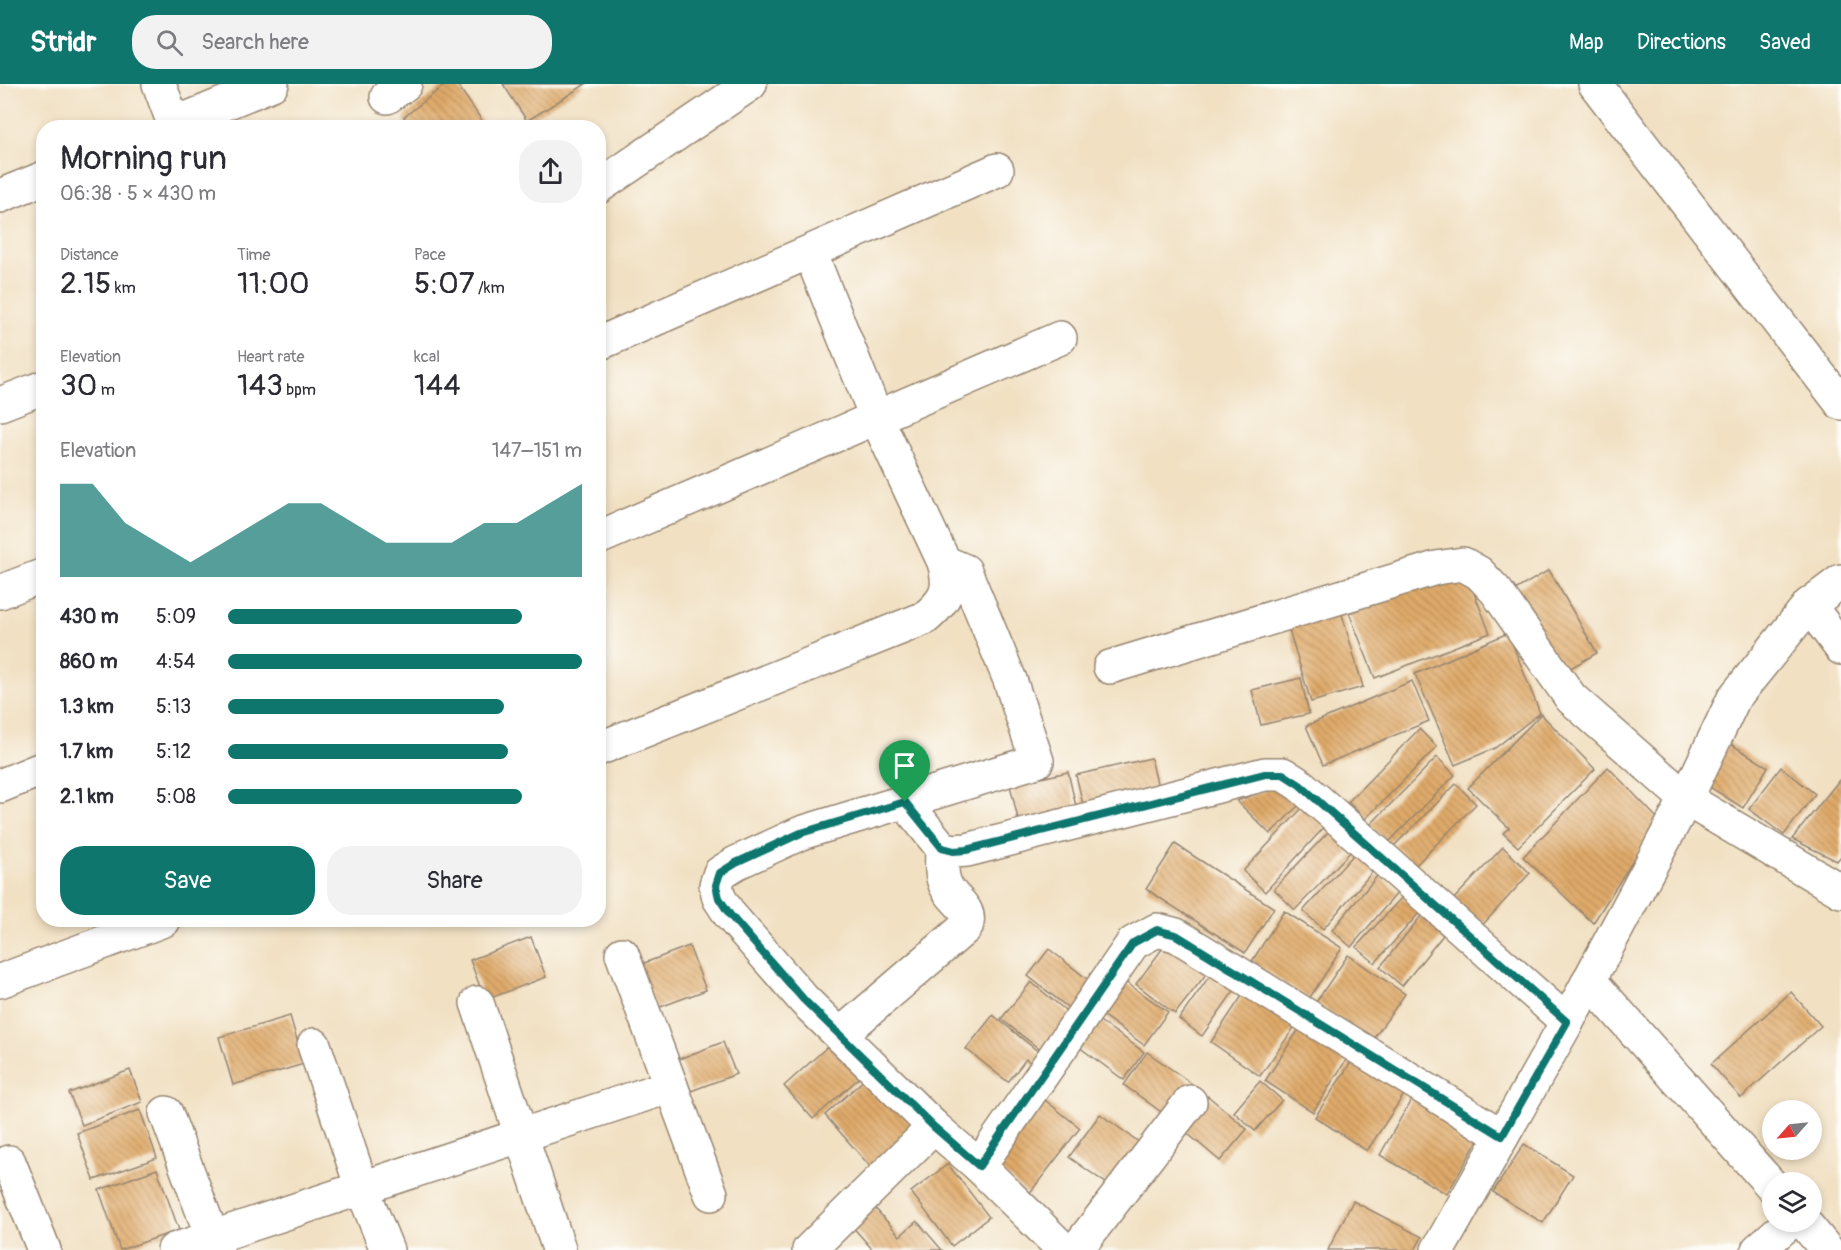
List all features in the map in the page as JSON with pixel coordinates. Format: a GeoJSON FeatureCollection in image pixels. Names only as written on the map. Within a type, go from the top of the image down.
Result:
{"type":"FeatureCollection","features":[{"type":"Feature","properties":{"kind":"street"},"geometry":{"type":"LineString","coordinates":[[159,84],[169,120]]}},
{"type":"Feature","properties":{"kind":"street"},"geometry":{"type":"LineString","coordinates":[[185,120],[272,84]]}},
{"type":"Feature","properties":{"kind":"street"},"geometry":{"type":"LineString","coordinates":[[606,182],[750,84]]}},
{"type":"Feature","properties":{"kind":"street"},"geometry":{"type":"LineString","coordinates":[[1594,84],[1841,403]]}},
{"type":"Feature","properties":{"kind":"street"},"geometry":{"type":"LineString","coordinates":[[606,341],[997,171]]}},
{"type":"Feature","properties":{"kind":"street"},"geometry":{"type":"LineString","coordinates":[[0,196],[36,181]]}},
{"type":"Feature","properties":{"kind":"street"},"geometry":{"type":"LineString","coordinates":[[606,747],[925,618],[942,603],[949,580],[944,562],[877,419],[810,252]]}},
{"type":"Feature","properties":{"kind":"street"},"geometry":{"type":"LineString","coordinates":[[606,535],[1060,338]]}},
{"type":"Feature","properties":{"kind":"street"},"geometry":{"type":"LineString","coordinates":[[0,404],[36,390]]}},
{"type":"Feature","properties":{"kind":"street"},"geometry":{"type":"LineString","coordinates":[[944,562],[965,571],[1010,680],[1038,761],[801,833],[736,863],[720,873],[716,885],[719,898],[730,915],[804,1000],[1064,1250]]}},
{"type":"Feature","properties":{"kind":"street"},"geometry":{"type":"LineString","coordinates":[[1110,667],[1436,568],[1463,564],[1479,573],[1496,591],[1571,698],[1686,799],[1841,891]]}},
{"type":"Feature","properties":{"kind":"street"},"geometry":{"type":"LineString","coordinates":[[0,592],[36,578]]}},
{"type":"Feature","properties":{"kind":"street"},"geometry":{"type":"LineString","coordinates":[[1438,1250],[1567,1022],[1686,799],[1734,698],[1809,605],[1841,581]]}},
{"type":"Feature","properties":{"kind":"street"},"geometry":{"type":"LineString","coordinates":[[1809,605],[1841,648]]}},
{"type":"Feature","properties":{"kind":"street"},"geometry":{"type":"LineString","coordinates":[[0,786],[36,771]]}},
{"type":"Feature","properties":{"kind":"street"},"geometry":{"type":"LineString","coordinates":[[905,802],[942,848],[954,851],[966,850],[1265,774],[1283,774],[1300,785],[1567,1022]]}},
{"type":"Feature","properties":{"kind":"street"},"geometry":{"type":"LineString","coordinates":[[840,1035],[966,927],[967,912],[946,888],[942,876],[942,848]]}},
{"type":"Feature","properties":{"kind":"street"},"geometry":{"type":"LineString","coordinates":[[0,981],[145,927]]}},
{"type":"Feature","properties":{"kind":"street"},"geometry":{"type":"LineString","coordinates":[[979,1166],[1133,943],[1157,930],[1176,935],[1502,1136]]}},
{"type":"Feature","properties":{"kind":"street"},"geometry":{"type":"LineString","coordinates":[[622,954],[711,1194]]}},
{"type":"Feature","properties":{"kind":"street"},"geometry":{"type":"LineString","coordinates":[[1589,980],[1762,1175]]}},
{"type":"Feature","properties":{"kind":"street"},"geometry":{"type":"LineString","coordinates":[[477,1003],[559,1249]]}},
{"type":"Feature","properties":{"kind":"street"},"geometry":{"type":"LineString","coordinates":[[314,1045],[362,1188],[387,1250]]}},
{"type":"Feature","properties":{"kind":"street"},"geometry":{"type":"LineString","coordinates":[[174,1250],[214,1244],[362,1188],[671,1086]]}},
{"type":"Feature","properties":{"kind":"street"},"geometry":{"type":"LineString","coordinates":[[1076,1250],[1190,1102]]}},
{"type":"Feature","properties":{"kind":"street"},"geometry":{"type":"LineString","coordinates":[[166,1113],[214,1244]]}},
{"type":"Feature","properties":{"kind":"street"},"geometry":{"type":"LineString","coordinates":[[809,1250],[934,1127]]}},
{"type":"Feature","properties":{"kind":"street"},"geometry":{"type":"LineString","coordinates":[[9,1162],[44,1250]]}},
{"type":"Feature","properties":{"kind":"street"},"geometry":{"type":"LineString","coordinates":[[1758,1250],[1778,1232]]}},
{"type":"Feature","properties":{"kind":"street"},"geometry":{"type":"LineString","coordinates":[[1812,1232],[1827,1250]]}},
{"type":"Feature","properties":{"kind":"building"},"geometry":{"type":"Polygon","coordinates":[[[446,84],[457,84],[482,120],[405,120],[404,117],[446,84]]]}},
{"type":"Feature","properties":{"kind":"building"},"geometry":{"type":"Polygon","coordinates":[[[503,84],[586,84],[529,120],[526,120],[503,84]]]}},
{"type":"Feature","properties":{"kind":"building"},"geometry":{"type":"Polygon","coordinates":[[[1464,568],[1490,633],[1375,678],[1349,613],[1464,568]]]}},
{"type":"Feature","properties":{"kind":"building"},"geometry":{"type":"Polygon","coordinates":[[[1549,570],[1597,653],[1562,673],[1515,590],[1549,570]]]}},
{"type":"Feature","properties":{"kind":"building"},"geometry":{"type":"Polygon","coordinates":[[[1339,604],[1363,687],[1311,702],[1286,620],[1339,604]]]}},
{"type":"Feature","properties":{"kind":"building"},"geometry":{"type":"Polygon","coordinates":[[[1508,633],[1540,713],[1495,748],[1455,765],[1415,674],[1508,633]]]}},
{"type":"Feature","properties":{"kind":"building"},"geometry":{"type":"Polygon","coordinates":[[[1301,678],[1309,714],[1261,725],[1252,690],[1301,678]]]}},
{"type":"Feature","properties":{"kind":"building"},"geometry":{"type":"Polygon","coordinates":[[[1412,681],[1429,721],[1323,765],[1306,726],[1412,681]]]}},
{"type":"Feature","properties":{"kind":"building"},"geometry":{"type":"Polygon","coordinates":[[[1541,714],[1595,769],[1518,847],[1503,833],[1509,828],[1468,788],[1541,714]]]}},
{"type":"Feature","properties":{"kind":"building"},"geometry":{"type":"Polygon","coordinates":[[[1419,729],[1437,747],[1365,819],[1348,802],[1419,729]]]}},
{"type":"Feature","properties":{"kind":"building"},"geometry":{"type":"Polygon","coordinates":[[[1729,743],[1768,767],[1743,808],[1705,784],[1729,743]]]}},
{"type":"Feature","properties":{"kind":"building"},"geometry":{"type":"Polygon","coordinates":[[[1437,757],[1455,775],[1388,843],[1370,825],[1437,757]]]}},
{"type":"Feature","properties":{"kind":"building"},"geometry":{"type":"Polygon","coordinates":[[[1151,758],[1160,796],[1085,813],[1076,775],[1151,758]]]}},
{"type":"Feature","properties":{"kind":"building"},"geometry":{"type":"Polygon","coordinates":[[[1608,767],[1659,820],[1593,923],[1523,857],[1608,767]]]}},
{"type":"Feature","properties":{"kind":"building"},"geometry":{"type":"Polygon","coordinates":[[[1781,767],[1815,794],[1784,835],[1749,809],[1781,767]]]}},
{"type":"Feature","properties":{"kind":"building"},"geometry":{"type":"Polygon","coordinates":[[[1068,772],[1079,819],[1021,832],[1010,785],[1068,772]]]}},
{"type":"Feature","properties":{"kind":"building"},"geometry":{"type":"Polygon","coordinates":[[[1841,778],[1841,856],[1837,861],[1792,839],[1841,778]]]}},
{"type":"Feature","properties":{"kind":"building"},"geometry":{"type":"Polygon","coordinates":[[[1284,783],[1307,797],[1270,834],[1237,801],[1284,783]]]}},
{"type":"Feature","properties":{"kind":"building"},"geometry":{"type":"Polygon","coordinates":[[[1456,784],[1476,804],[1415,866],[1394,846],[1456,784]]]}},
{"type":"Feature","properties":{"kind":"building"},"geometry":{"type":"Polygon","coordinates":[[[1306,804],[1327,824],[1265,892],[1243,871],[1306,804]]]}},
{"type":"Feature","properties":{"kind":"building"},"geometry":{"type":"Polygon","coordinates":[[[1331,829],[1353,849],[1295,910],[1274,889],[1331,829]]]}},
{"type":"Feature","properties":{"kind":"building"},"geometry":{"type":"Polygon","coordinates":[[[1175,844],[1274,908],[1245,953],[1146,889],[1175,844]]]}},
{"type":"Feature","properties":{"kind":"building"},"geometry":{"type":"Polygon","coordinates":[[[1503,847],[1530,873],[1477,931],[1449,904],[1503,847]]]}},
{"type":"Feature","properties":{"kind":"building"},"geometry":{"type":"Polygon","coordinates":[[[1355,853],[1374,870],[1323,929],[1303,911],[1355,853]]]}},
{"type":"Feature","properties":{"kind":"building"},"geometry":{"type":"Polygon","coordinates":[[[1378,875],[1398,892],[1351,947],[1332,930],[1378,875]]]}},
{"type":"Feature","properties":{"kind":"building"},"geometry":{"type":"Polygon","coordinates":[[[1403,896],[1420,912],[1375,963],[1356,947],[1403,896]]]}},
{"type":"Feature","properties":{"kind":"building"},"geometry":{"type":"Polygon","coordinates":[[[1284,911],[1342,948],[1309,999],[1252,961],[1284,911]]]}},
{"type":"Feature","properties":{"kind":"building"},"geometry":{"type":"Polygon","coordinates":[[[1421,916],[1443,935],[1402,986],[1380,967],[1421,916]]]}},
{"type":"Feature","properties":{"kind":"building"},"geometry":{"type":"Polygon","coordinates":[[[531,937],[546,977],[485,1000],[470,960],[531,937]]]}},
{"type":"Feature","properties":{"kind":"building"},"geometry":{"type":"Polygon","coordinates":[[[1171,937],[1211,968],[1175,1014],[1136,984],[1171,937]]]}},
{"type":"Feature","properties":{"kind":"building"},"geometry":{"type":"Polygon","coordinates":[[[689,946],[706,990],[655,1009],[639,965],[689,946]]]}},
{"type":"Feature","properties":{"kind":"building"},"geometry":{"type":"Polygon","coordinates":[[[1049,949],[1096,986],[1075,1013],[1028,976],[1049,949]]]}},
{"type":"Feature","properties":{"kind":"building"},"geometry":{"type":"Polygon","coordinates":[[[1348,955],[1405,994],[1372,1041],[1316,1002],[1348,955]]]}},
{"type":"Feature","properties":{"kind":"building"},"geometry":{"type":"Polygon","coordinates":[[[1213,971],[1236,988],[1202,1036],[1179,1019],[1213,971]]]}},
{"type":"Feature","properties":{"kind":"building"},"geometry":{"type":"Polygon","coordinates":[[[1121,979],[1168,1012],[1144,1045],[1098,1012],[1121,979]]]}},
{"type":"Feature","properties":{"kind":"building"},"geometry":{"type":"Polygon","coordinates":[[[1031,982],[1076,1019],[1047,1055],[1001,1019],[1031,982]]]}},
{"type":"Feature","properties":{"kind":"building"},"geometry":{"type":"Polygon","coordinates":[[[1246,990],[1296,1025],[1260,1076],[1211,1042],[1246,990]]]}},
{"type":"Feature","properties":{"kind":"building"},"geometry":{"type":"Polygon","coordinates":[[[1791,992],[1821,1026],[1741,1098],[1711,1064],[1791,992]]]}},
{"type":"Feature","properties":{"kind":"building"},"geometry":{"type":"Polygon","coordinates":[[[993,1015],[1045,1057],[1037,1068],[1026,1059],[1008,1082],[966,1049],[993,1015]]]}},
{"type":"Feature","properties":{"kind":"building"},"geometry":{"type":"Polygon","coordinates":[[[290,1016],[304,1064],[233,1085],[219,1037],[290,1016]]]}},
{"type":"Feature","properties":{"kind":"building"},"geometry":{"type":"Polygon","coordinates":[[[1094,1017],[1144,1052],[1124,1080],[1075,1044],[1094,1017]]]}},
{"type":"Feature","properties":{"kind":"building"},"geometry":{"type":"Polygon","coordinates":[[[1301,1026],[1348,1057],[1313,1112],[1265,1081],[1301,1026]]]}},
{"type":"Feature","properties":{"kind":"building"},"geometry":{"type":"Polygon","coordinates":[[[837,1038],[867,1071],[813,1119],[784,1086],[837,1038]]]}},
{"type":"Feature","properties":{"kind":"building"},"geometry":{"type":"Polygon","coordinates":[[[723,1042],[736,1074],[691,1091],[679,1059],[723,1042]]]}},
{"type":"Feature","properties":{"kind":"building"},"geometry":{"type":"Polygon","coordinates":[[[1147,1052],[1195,1086],[1171,1119],[1124,1085],[1147,1052]]]}},
{"type":"Feature","properties":{"kind":"building"},"geometry":{"type":"Polygon","coordinates":[[[1353,1059],[1405,1093],[1367,1151],[1315,1117],[1353,1059]]]}},
{"type":"Feature","properties":{"kind":"building"},"geometry":{"type":"Polygon","coordinates":[[[130,1070],[142,1102],[82,1125],[69,1093],[130,1070]]]}},
{"type":"Feature","properties":{"kind":"building"},"geometry":{"type":"Polygon","coordinates":[[[868,1076],[920,1133],[875,1172],[825,1115],[868,1076]]]}},
{"type":"Feature","properties":{"kind":"building"},"geometry":{"type":"Polygon","coordinates":[[[1260,1081],[1282,1100],[1255,1131],[1234,1112],[1260,1081]]]}},
{"type":"Feature","properties":{"kind":"building"},"geometry":{"type":"Polygon","coordinates":[[[1415,1093],[1482,1133],[1447,1194],[1380,1155],[1415,1093]]]}},
{"type":"Feature","properties":{"kind":"building"},"geometry":{"type":"Polygon","coordinates":[[[1208,1096],[1247,1129],[1220,1161],[1181,1128],[1208,1096]]]}},
{"type":"Feature","properties":{"kind":"building"},"geometry":{"type":"Polygon","coordinates":[[[1041,1097],[1080,1128],[1029,1194],[990,1163],[1041,1097]]]}},
{"type":"Feature","properties":{"kind":"building"},"geometry":{"type":"Polygon","coordinates":[[[140,1110],[157,1158],[94,1180],[77,1133],[140,1110]]]}},
{"type":"Feature","properties":{"kind":"building"},"geometry":{"type":"Polygon","coordinates":[[[1100,1114],[1150,1150],[1120,1193],[1069,1157],[1100,1114]]]}},
{"type":"Feature","properties":{"kind":"building"},"geometry":{"type":"Polygon","coordinates":[[[1524,1144],[1573,1175],[1543,1223],[1493,1192],[1524,1144]]]}},
{"type":"Feature","properties":{"kind":"building"},"geometry":{"type":"Polygon","coordinates":[[[948,1164],[989,1217],[952,1246],[911,1192],[948,1164]]]}},
{"type":"Feature","properties":{"kind":"building"},"geometry":{"type":"Polygon","coordinates":[[[157,1169],[179,1230],[120,1250],[99,1190],[157,1169]]]}},
{"type":"Feature","properties":{"kind":"building"},"geometry":{"type":"Polygon","coordinates":[[[1353,1201],[1422,1237],[1415,1250],[1328,1250],[1353,1201]]]}},
{"type":"Feature","properties":{"kind":"building"},"geometry":{"type":"Polygon","coordinates":[[[873,1206],[900,1236],[917,1221],[942,1250],[873,1250],[851,1225],[873,1206]]]}},
{"type":"Feature","properties":{"kind":"route"},"geometry":{"type":"LineString","coordinates":[[1265,774],[1283,774],[1300,785],[1567,1022],[1502,1136],[1176,935],[1157,930],[1133,943],[979,1166],[934,1127],[804,1000],[730,915],[719,898],[716,885],[720,873],[736,863],[801,833],[905,802],[942,848],[954,851],[966,850],[1265,774]]}}]}
